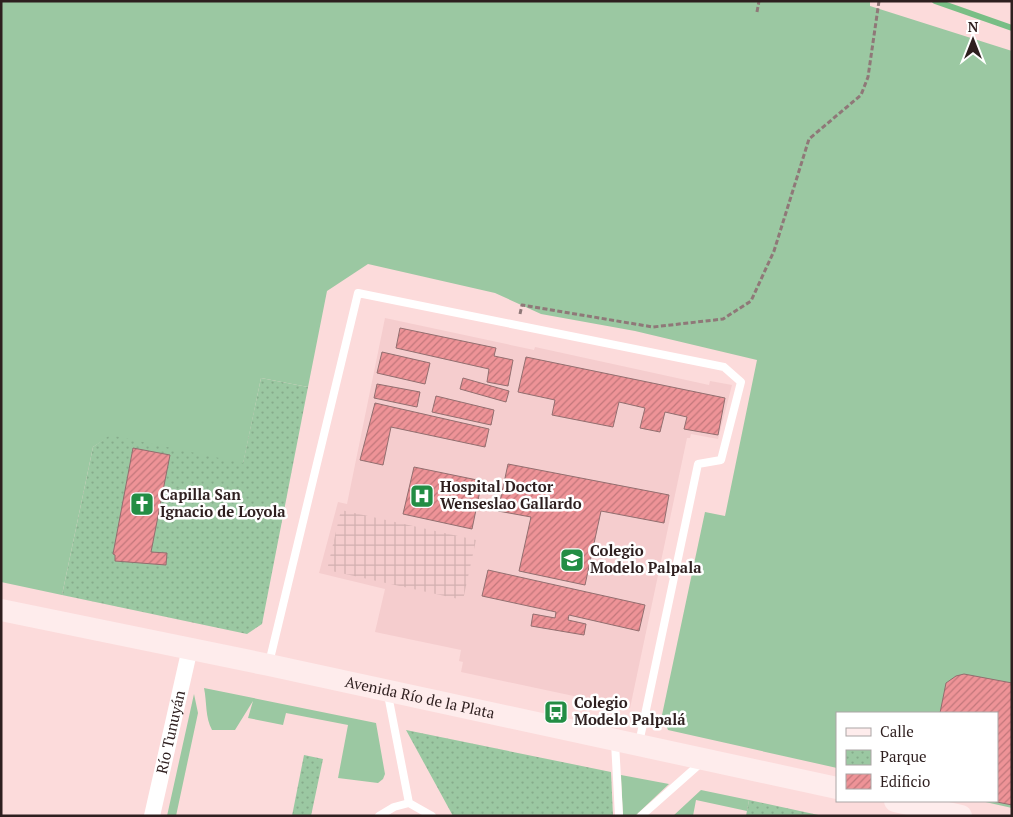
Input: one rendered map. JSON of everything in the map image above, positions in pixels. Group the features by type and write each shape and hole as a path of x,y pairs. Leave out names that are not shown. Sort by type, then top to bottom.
{"main road":[{"name":"Avenida Río de la Plata","path":"1,610 190,648 836,788"},
{"path":"899,802 960,816"}],"street":[{"name":"Río Tunuyán","path":"152,816 190,648"}],"lane":[{"path":"269,665 358,292 724,367 741,382 721,460 698,464 638,746"},
{"path":"388,691 409,803"},
{"path":"615,740 619,816"},
{"path":"642,816 706,759"},
{"path":"379,816 394,807 409,803 422,808 432,816"}],"path":[{"path":"756,12 759,1"},
{"path":"516,325 522,305 652,327 724,319 751,301 774,250 809,139 861,95 868,76 879,1"}],"shaded area":[{"name":"Hospital Doctor Wenseslao Gallardo","path":"385,318 534,350 535,347 709,385 710,381 732,385 718,439 691,434 690,438 687,438 630,708 461,672 463,662 459,661 461,650 375,632 385,589 319,573 338,502 347,504"},
{"path":"341,510 476,540 463,600 327,570"}],"green space":[{"path":"1,1 870,1 870,6 1012,51 1012,808 985,802 998,802 998,712 836,712 836,768 668,730 662,715 705,512 725,516 757,360 635,331 541,314 495,293 368,264 327,291 308,387 261,378 243,464 110,436 93,447 62,595 1,582"},
{"path":"261,378 308,387 262,624 247,634 62,595 93,447 110,435 243,463"},
{"path":"204,688 376,723 385,774 383,779 378,783 338,778 348,725 286,713 283,725 248,718 253,701 235,730 212,730 207,715"},
{"path":"194,694 198,713 176,816 167,816"},
{"path":"406,730 611,772 613,816 453,816"},
{"path":"304,755 323,759 311,816 292,816"},
{"path":"621,775 669,784 635,816 623,816"},
{"path":"701,790 749,800 747,811 696,800 693,816 673,816"},
{"path":"749,800 823,816 746,816"}],"building":[{"path":"400,328 496,348 494,356 513,360 508,386 487,382 489,369 396,348"},
{"path":"382,352 430,363 425,384 377,373"},
{"path":"526,357 725,398 718,435 684,429 687,417 665,412 660,432 640,428 645,408 619,402 613,427 552,415 555,400 518,392"},
{"path":"463,378 509,391 506,402 460,389"},
{"path":"377,384 420,392 417,407 374,398"},
{"path":"436,396 494,410 491,425 432,412"},
{"path":"375,403 489,429 485,447 391,427 383,465 360,460"},
{"name":"Capilla San Ignacio de Loyola","path":"133,448 170,455 151,552 167,553 166,565 115,561 115,555 113,554"},
{"path":"508,464 669,495 664,523 601,511 585,585 519,571 531,517 498,511"},
{"path":"414,467 482,481 472,529 403,514"},
{"path":"488,570 645,605 639,631 569,615 568,620 586,624 584,635 531,626 533,614 555,618 556,612 482,596"},
{"path":"964,674 1012,683 1012,805 997,802 998,712 940,712 946,683 956,676"}],"waterway":[{"path":"935,1 1012,28"}],"place":[{"name":"Hospital Doctor Wenseslao Gallardo","path":"422,496"},
{"name":"Capilla San Ignacio de Loyola","path":"142,504"},
{"name":"Colegio Modelo Palpala","path":"572,560"},
{"name":"Colegio Modelo Palpalá","path":"556,712"}]}
